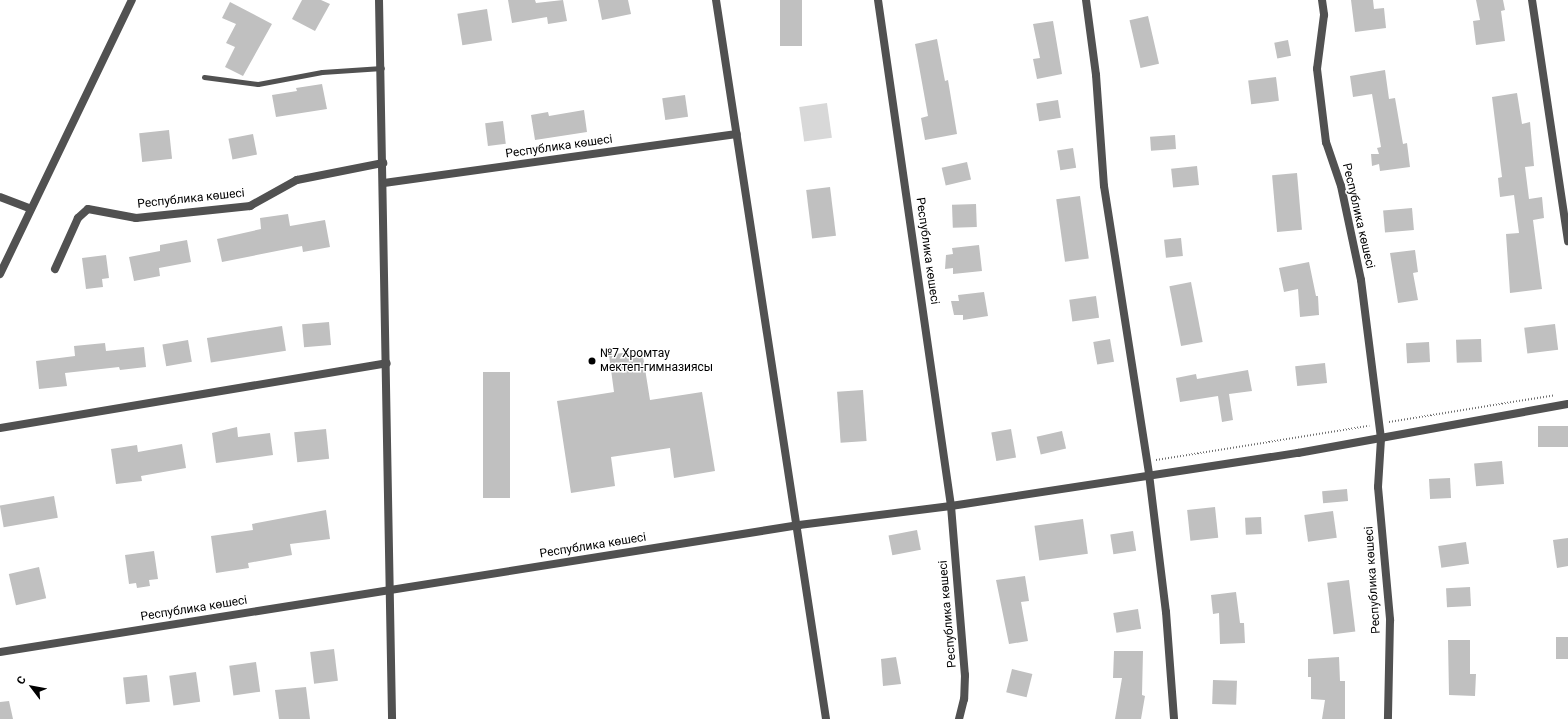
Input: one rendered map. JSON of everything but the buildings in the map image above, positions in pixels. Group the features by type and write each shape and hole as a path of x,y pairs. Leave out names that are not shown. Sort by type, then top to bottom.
{"street":[{"path":"0,274 132,0"},
{"path":"379,0 382,68 392,719"},
{"path":"716,0 798,525 826,719"},
{"name":"Республика көшесі","path":"878,0 951,506 965,675 964,699 959,719"},
{"path":"1086,0 1096,75 1104,186 1149,474 1166,612 1174,719"},
{"name":"Республика көшесі","path":"1322,0 1324,15 1317,70 1326,142 1341,186 1361,280 1381,438 1378,487 1390,620 1388,719"},
{"path":"1532,0 1568,241"},
{"name":"Республика көшесі","path":"384,183 737,134"},
{"name":"Республика көшесі","path":"55,269 78,218 88,209 136,218 250,206 298,180 383,163"},
{"path":"0,197 31,209"},
{"path":"0,428 387,363"},
{"name":"Республика көшесі","path":"0,652 798,525 951,506 1381,438 1568,404"}],"lane":[{"path":"204,77 258,84 322,72 382,68"}],"path":[{"path":"1147,462 1560,394"}],"shaded area":[{"path":"827,103 832,138 804,142 799,107"}],"place":[{"name":"№7 Хромтау мектеп-гимназиясы","path":"592,361"}]}
